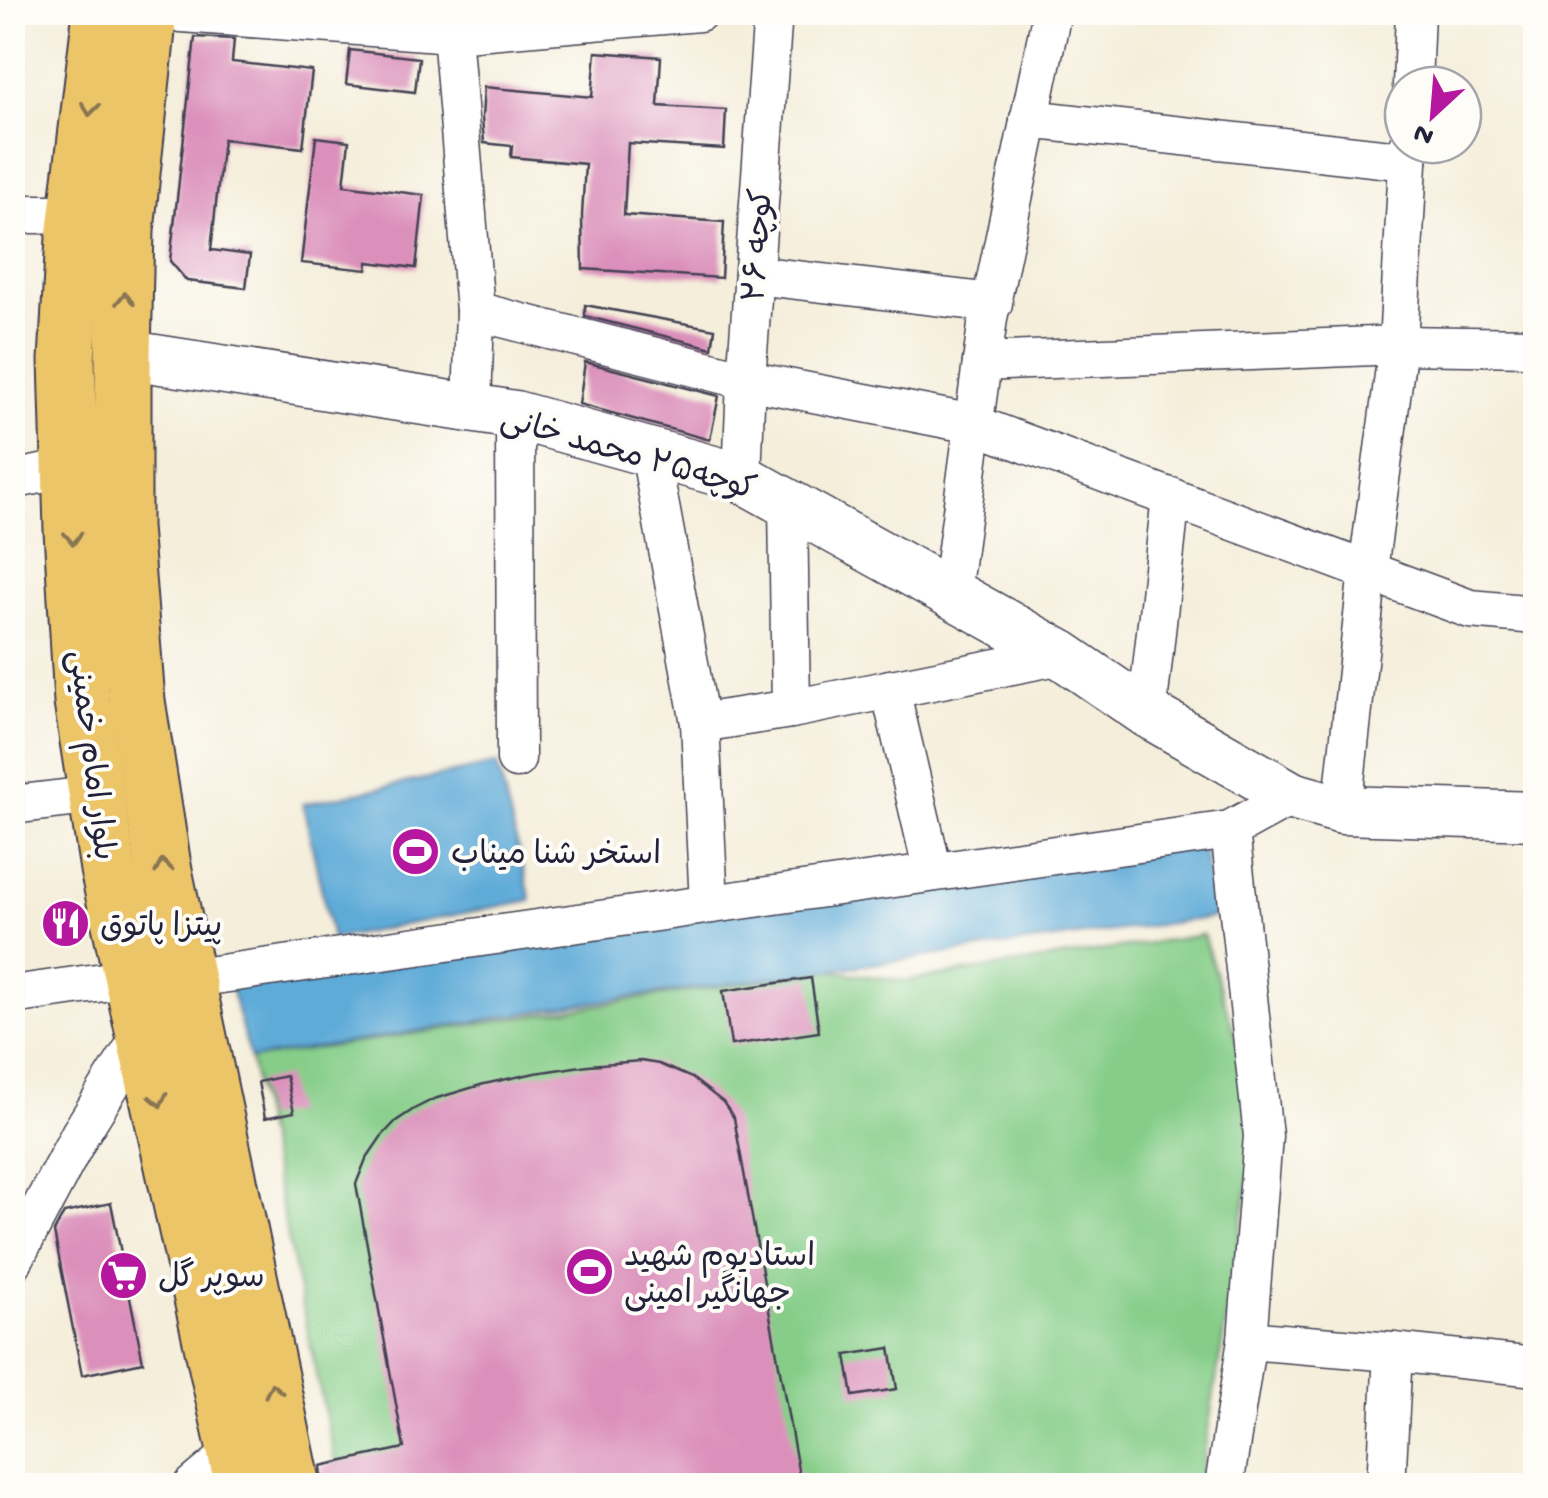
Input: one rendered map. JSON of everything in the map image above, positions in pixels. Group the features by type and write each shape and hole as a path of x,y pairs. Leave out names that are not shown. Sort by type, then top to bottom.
{"main road":[{"name":"بلوار امام خمینی","path":"101,12 77,214 66,360 82,702 108,869 239,1468"},
{"name":"بلوار امام خمینی","path":"149,12 126,230 123,354 123,527 138,701 162,866 293,1486"}],"street":[{"path":"168,12 452,33 699,12"},
{"name":"کوچه ۲۶","path":"742,478 773,12"},
{"path":"951,593 982,362 1052,12"},
{"path":"1413,65 1416,12"},
{"path":"452,33 475,312 494,412 516,759"},
{"path":"1029,120 1383,151"},
{"path":"1342,810 1398,345 1407,165"},
{"path":"12,214 77,214"},
{"path":"754,274 993,303"},
{"path":"475,312 746,380 973,424 1470,608 1536,616"},
{"path":"982,362 1398,345 1536,348"},
{"name":"کوچه۲۵ محمد خانی","path":"123,354 494,412 742,478 1062,655 1147,713 1292,796 1342,810 1536,816"},
{"path":"650,452 700,722 709,904"},
{"path":"12,480 70,468"},
{"path":"1147,713 1171,497"},
{"path":"788,503 791,709"},
{"path":"700,722 791,709 1062,655"},
{"path":"890,689 933,872"},
{"path":"12,805 97,795"},
{"path":"12,995 132,978 186,979 1230,830 1292,796"},
{"path":"1224,1486 1248,1340 1263,1136 1230,830"},
{"path":"12,1263 28,1204 80,1134 144,1030"},
{"path":"1248,1340 1536,1367"},
{"path":"1386,1486 1392,1352"},
{"path":"193,1486 239,1468"}],"green space":[{"path":"1203,935 1260,1111 1199,1485 340,1485 250,1059 826,970 907,981"}],"water":[{"name":"استخر شنا میناب","path":"497,764 531,900 332,939 303,804"},
{"path":"1202,841 1215,917 574,1005 250,1059 230,984"}],"building":[{"path":"195,37 234,39 232,62 312,71 303,148 223,139 211,250 250,255 246,288 187,281 170,261"},
{"path":"350,50 419,58 415,92 346,84"},
{"path":"596,52 661,57 658,106 726,110 724,149 628,143 624,215 724,222 721,278 583,269 585,164 511,157 512,146 484,143 484,87 592,97"},
{"path":"316,137 349,141 344,185 424,195 416,268 368,262 367,270 301,263"},
{"path":"585,305 715,329 712,348 585,316"},
{"path":"585,362 719,396 710,440 579,404"},
{"path":"811,978 819,1032 731,1045 723,991"},
{"path":"641,1061 692,1078 723,1102 734,1118 801,1486 323,1486 321,1466 404,1448 356,1184 381,1137 414,1109 484,1084 588,1065"},
{"path":"286,1076 294,1112 265,1118 258,1082"},
{"path":"111,1203 143,1362 82,1375 54,1232 64,1213"},
{"path":"890,1348 897,1389 853,1396 846,1355"}],"place":[{"name":"استخر شنا میناب","path":"416,852"},
{"name":"پیتزا پاتوق","path":"65,924"},
{"name":"استادیوم شهید جهانگیر امینی","path":"589,1272"},
{"name":"سوپر گل","path":"123,1275"}]}
